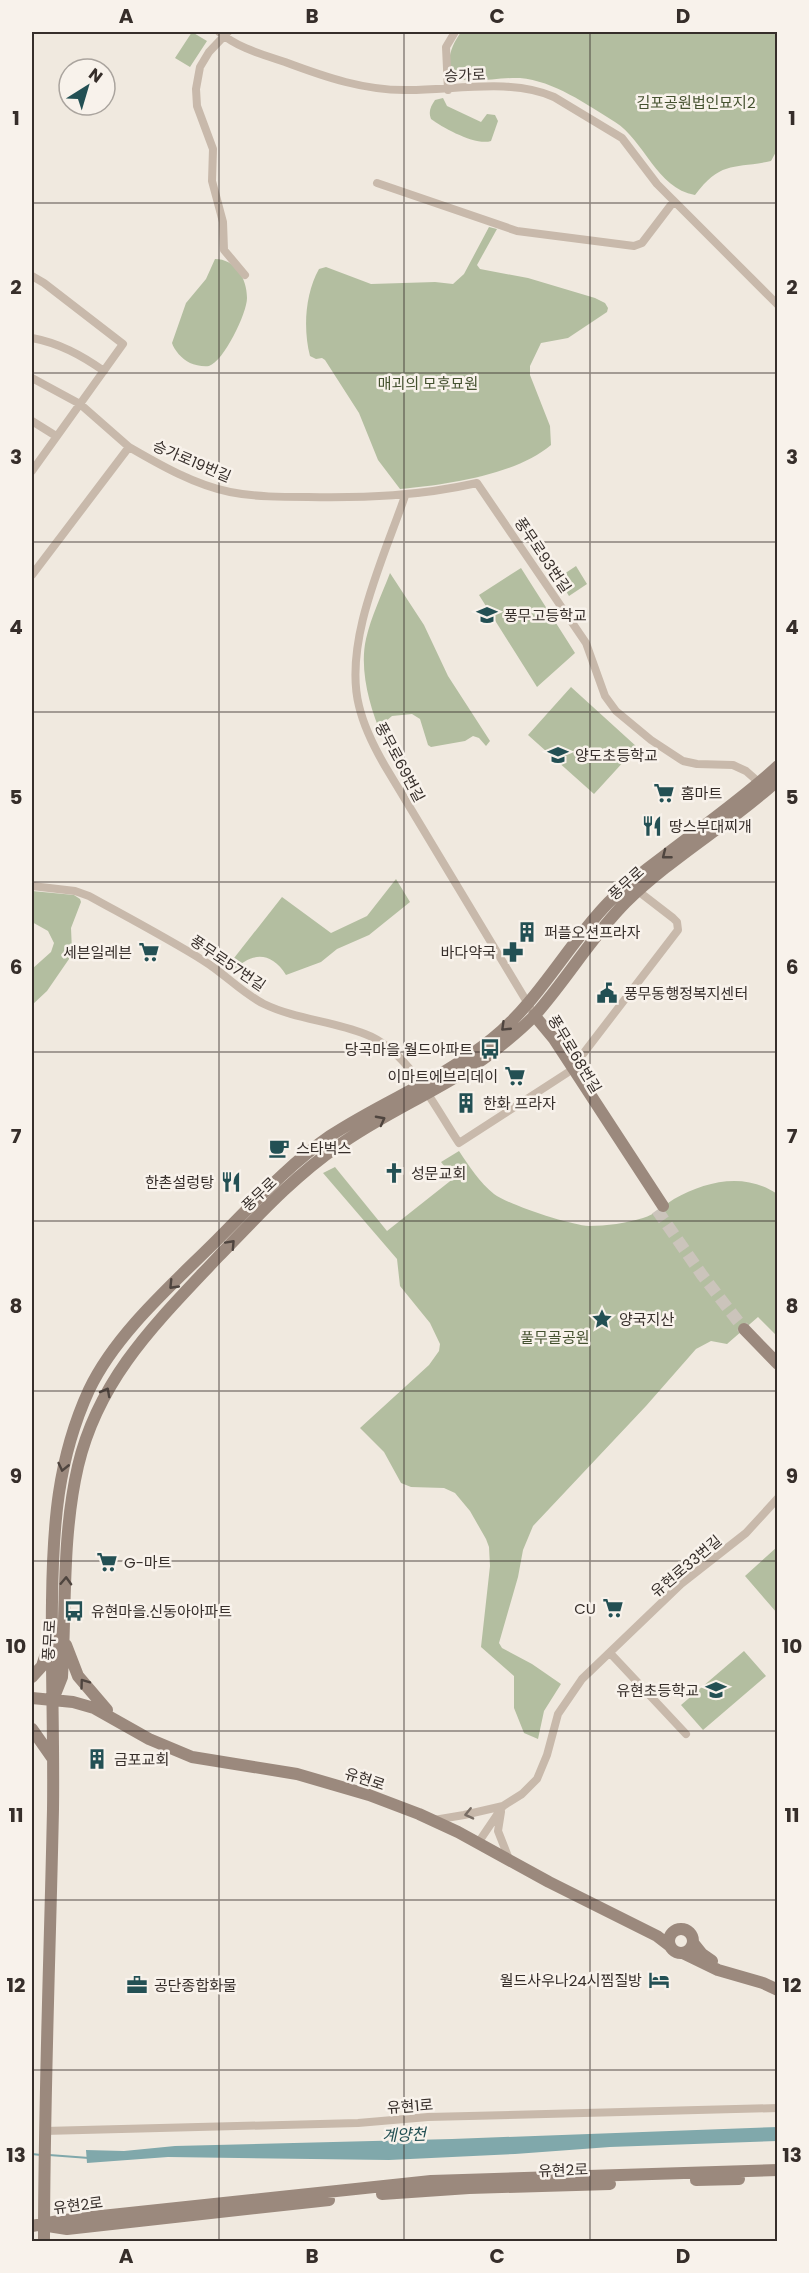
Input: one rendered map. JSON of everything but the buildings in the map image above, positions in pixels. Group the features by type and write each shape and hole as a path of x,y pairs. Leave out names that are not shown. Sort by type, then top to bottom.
{"street":[{"path":"448,90 446,47 455,32"},
{"name":"승가로","path":"245,275 224,250 223,222 212,182 213,149 197,106 196,89 200,67 223,33 252,51 353,84 395,90 520,87 555,97 622,138 651,177 777,305"},
{"path":"377,183 517,231 634,246 642,243 674,201"},
{"path":"32,276 123,344 32,471"},
{"path":"32,338 50,341 75,352 104,371"},
{"path":"32,378 80,404 129,447"},
{"path":"32,421 56,436"},
{"name":"승가로19번길","path":"32,575 129,447 192,478 229,492 287,497 405,496 477,483"},
{"name":"풍무로93번길","path":"477,483 586,643 605,696 616,711 651,740 683,761 697,764 733,765 746,771 763,786"},
{"name":"풍무로69번길","path":"405,496 358,637 355,669 358,706 385,766 534,1016"},
{"name":"풍무로","path":"53,1701 51,1635 53,1536 59,1482 79,1414 106,1361 164,1294 301,1158 349,1125 477,1064 534,1016 596,936 638,891 763,786 777,766"},
{"name":"풍무로","path":"53,1701 62,1677 68,1528 73,1489 92,1423 106,1390 120,1369 168,1311 242,1232 295,1181 327,1154 424,1090 489,1041 528,1004 592,921 619,892 763,786 777,780"},
{"name":"풍무로57번길","path":"32,886 75,891 88,896 204,961 263,1004 372,1037 401,1059 459,1143 570,1070"},
{"path":"570,1070 678,930 677,922 673,918 638,891"},
{"name":"풍무로68번길","path":"534,1016 554,1039 570,1070 660,1208"},
{"path":"777,1356 746,1328 777,1364"},
{"name":"유현로33번길","path":"434,1820 503,1806 522,1794 537,1779 548,1755 558,1714 582,1679 681,1584 746,1533 777,1498"},
{"path":"32,1677 42,1666 51,1635"},
{"path":"64,1638 78,1676 117,1720"},
{"path":"610,1653 686,1734"},
{"name":"유현로","path":"32,1698 73,1702 94,1708 149,1739 180,1753 203,1759 297,1774 369,1795 434,1820 634,1926 652,1933 670,1946"},
{"path":"44,2241 38,2225 44,2179 53,1701"},
{"path":"32,1729 53,1759"},
{"path":"503,1806 498,1832 510,1861"},
{"name":"유현로33번길","path":"478,1843 503,1806"},
{"path":"652,1933 682,1928 690,1932 694,1944 702,1954 720,1965 777,1988"},
{"path":"674,1931 669,1938 670,1946 676,1952 683,1953 718,1970 777,1988"},
{"path":"683,1953 690,1950 694,1944"},
{"name":"유현1로","path":"44,2135 358,2123 428,2117 777,2108"},
{"name":"유현2로","path":"38,2225 64,2220 431,2181 777,2170"},
{"name":"유현2로","path":"38,2225 67,2229 431,2190 777,2178"}],"green space":[{"path":"192,32 207,41 190,67 175,58"},
{"name":"김포공원법인묘지2","path":"461,32 777,32 777,150 771,161 721,171 704,184 695,195 682,191 660,174 625,130 557,88 520,78 462,80 455,78 449,61 454,43"},
{"path":"443,98 447,106 481,122 487,114 495,115 498,121 491,141 469,139 431,119 432,104 435,100"},
{"name":"매괴의 모후묘원","path":"489,227 497,229 477,265 480,269 528,278 595,298 605,303 608,308 607,312 568,338 541,343 530,366 530,375 550,426 551,445 519,464 500,471 438,485 400,489 378,460 359,413 325,360 310,356 306,323 308,300 314,279 319,269 326,267 371,284 435,282 453,284 464,274"},
{"path":"215,259 228,262 239,271 245,283 247,298 243,314 228,346 215,362 209,366 202,366 184,359 172,343 186,303 206,279"},
{"path":"576,566 587,584 569,596 558,578"},
{"path":"521,568 575,653 537,687 479,595"},
{"path":"390,573 424,625 448,676 490,741 486,746 479,738 473,736 465,741 431,747 428,745 420,719 412,714 392,716 385,722 382,736 367,689 364,651 371,622"},
{"path":"571,687 637,747 594,794 528,735"},
{"path":"396,879 410,902 369,935 337,949 321,962 286,975 274,962 261,957 247,960 233,971 227,967 282,897 331,933 367,916"},
{"path":"32,891 74,895 81,902 71,928 72,951 69,959 47,991 32,1005 32,969 51,952 54,943 48,931 32,922"},
{"name":"풀무골공원","path":"459,1151 475,1174 494,1194 526,1209 580,1225 616,1224 647,1217 674,1199 712,1184 739,1181 752,1183 777,1194 777,1336 758,1317 727,1344 711,1341 696,1349 646,1406 533,1526 523,1550 518,1577 499,1643 502,1648 532,1664 561,1684 544,1711 538,1739 524,1733 514,1708 514,1676 481,1647 490,1566 489,1547 470,1511 455,1493 444,1488 411,1487 401,1483 384,1452 360,1428 429,1365 439,1351 440,1344 430,1323 400,1286 397,1259 323,1173 335,1167 387,1231 454,1178 441,1162"},
{"path":"777,1547 777,1613 745,1576"},
{"path":"744,1651 766,1676 703,1730 681,1705"}],"water":[{"path":"778,2127 777,2141 610,2147 389,2160 168,2157 87,2163 86,2150 124,2151 175,2146"}],"waterway":[{"name":"계양천","path":"32,2154 41,2155"},
{"name":"계양천","path":"49,2155 89,2158"}],"tunnel":[{"path":"657,1210 702,1275 744,1329"}],"place":[{"name":"풍무고등학교","path":"487,615"},
{"name":"양도초등학교","path":"558,755"},
{"name":"홈마트","path":"664,793"},
{"name":"땅스부대찌개","path":"652,826"},
{"name":"퍼플오션프라자","path":"527,932"},
{"name":"세븐일레븐","path":"149,952"},
{"name":"바다약국","path":"513,952"},
{"name":"풍무동행정복지센터","path":"607,993"},
{"name":"당곡마을 월드아파트","path":"490,1049"},
{"name":"이마트에브리데이","path":"515,1076"},
{"name":"한화 프라자","path":"466,1103"},
{"name":"스타벅스","path":"279,1148"},
{"name":"성문교회","path":"394,1173"},
{"name":"한촌설렁탕","path":"231,1182"},
{"name":"양국지산","path":"602,1319"},
{"name":"G-마트","path":"107,1562"},
{"name":"CU","path":"613,1608"},
{"name":"유현마을.신동아아파트","path":"74,1611"},
{"name":"유현초등학교","path":"716,1690"},
{"name":"금포교회","path":"97,1759"},
{"name":"월드사우나24시찜질방","path":"659,1980"},
{"name":"공단종합화물","path":"137,1985"}]}
